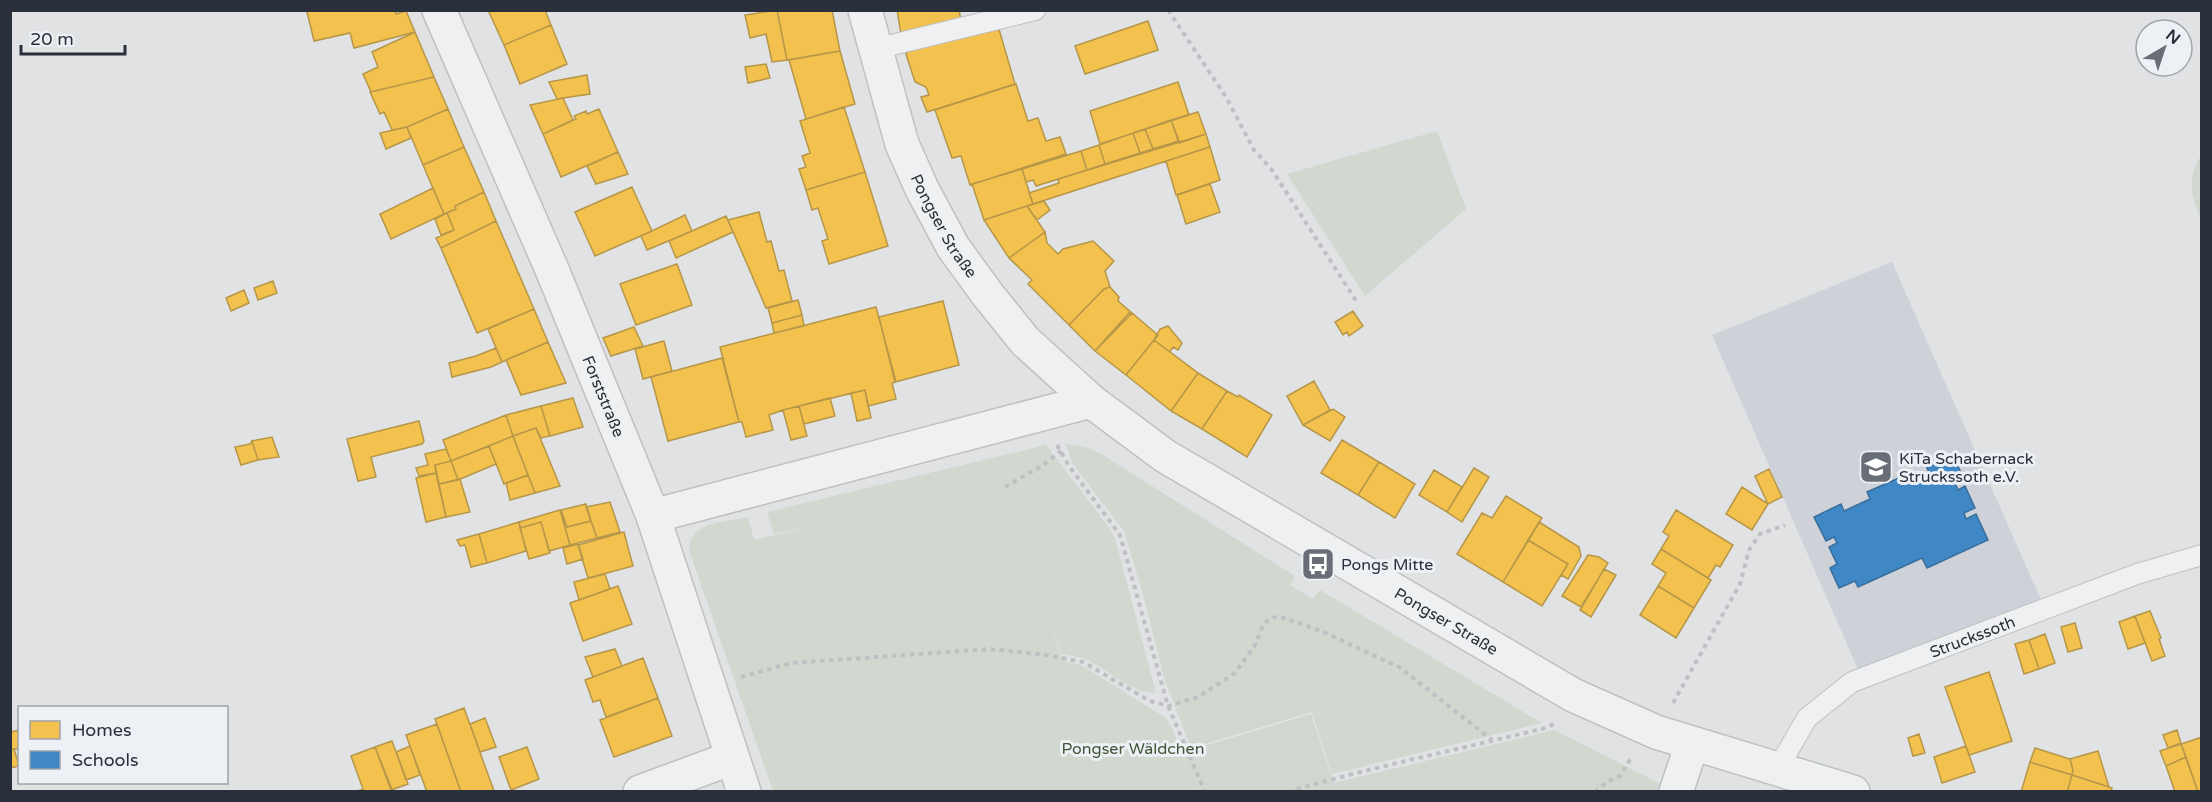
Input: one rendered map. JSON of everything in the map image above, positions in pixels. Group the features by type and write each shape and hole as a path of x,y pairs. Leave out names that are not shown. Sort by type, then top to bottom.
{"street":[{"name":"Forststraße","path":"439,10 553,272 653,516 744,792"},
{"name":"Pongser Straße","path":"865,10 902,144 922,189 953,247 1025,340 1091,401 1165,456 1573,695 1656,732 1853,792"},
{"path":"653,516 1091,401"},
{"path":"1679,784 1692,744"},
{"path":"640,792 732,758"}],"lane":[{"path":"875,49 1035,10"},
{"name":"Struckssoth","path":"1778,768 1807,718 1852,682 2137,574 2202,555"}],"path":[{"path":"1168,10 1226,97 1254,150 1272,170 1357,302"},
{"path":"1037,415 1069,466 1120,535 1168,706 1205,792"},
{"path":"1005,487 1061,451"},
{"path":"1656,732 1740,584 1749,550 1760,534 1785,525"},
{"path":"711,693 741,676 791,663 988,649 1046,655 1083,662 1150,701 1168,706 1198,697 1214,689 1235,673 1255,645 1263,625 1278,616 1321,631 1399,667 1491,740"},
{"path":"1287,792 1322,781 1549,726 1556,721 1573,695"},
{"path":"1595,792 1608,781 1620,776 1631,757 1679,784"}],"shaded area":[{"name":"KiTa Schabernack Struckssoth e.V.","path":"1892,262 2041,600 1860,674 1712,335"}],"green space":[{"path":"1437,131 1466,209 1365,296 1287,174"},
{"path":"2201,155 2201,220 2195,202 2192,180"},
{"path":"1066,444 1089,448 1101,454 1295,576 1290,585 1313,599 1320,590 1542,723 1332,774 1312,712 1191,748 1164,678 1124,531 1072,463"},
{"name":"Pongser Wäldchen","path":"1046,445 1115,538 1156,693 1128,685 1085,659 1062,654 1044,602 1064,663 1064,661 1081,665 1166,718 1181,753 1311,714 1334,783 1554,730 1661,784 1667,791 773,791 690,553 690,543 694,535 709,525 748,517 754,540 827,523 774,534 767,512"}],"building: Homes":[{"path":"314,10 395,10 396,14 406,11 415,32 354,48 350,33 314,41 307,12"},
{"path":"488,10 545,10 551,25 504,45"},
{"path":"777,10 832,10 840,51 787,60"},
{"path":"777,10 787,60 772,62 766,34 750,38 745,15"},
{"path":"897,10 959,10 961,20 901,34"},
{"path":"1148,21 1158,50 1085,74 1075,46"},
{"path":"551,25 567,64 520,84 504,45"},
{"path":"998,26 1015,84 927,112 921,97 929,95 926,87 915,82 906,54 910,48"},
{"path":"415,32 434,77 371,92 363,74 378,67 372,52"},
{"path":"840,51 855,104 806,119 789,60"},
{"path":"766,64 770,78 748,83 745,67"},
{"path":"587,75 590,94 557,99 549,82"},
{"path":"434,77 448,109 407,127 392,130 384,112 380,114 370,92"},
{"path":"1178,82 1189,115 1100,144 1090,111"},
{"path":"1016,84 1028,121 1038,118 1046,141 1060,137 1066,154 970,185 961,156 952,158 935,110"},
{"path":"563,98 573,120 543,134 530,105"},
{"path":"844,107 865,172 806,190 799,169 806,167 802,156 810,153 800,121"},
{"path":"448,109 464,147 423,165 407,127"},
{"path":"599,109 618,152 561,177 543,134 576,119 574,116"},
{"path":"1198,112 1206,134 1179,143 1171,120"},
{"path":"1171,120 1179,141 1153,149 1145,129"},
{"path":"407,127 411,138 386,149 380,133"},
{"path":"1145,129 1153,149 1140,153 1133,133"},
{"path":"1133,133 1140,153 1105,164 1099,145"},
{"path":"1206,134 1210,147 1033,204 1029,193 1059,183 1058,179"},
{"path":"1099,145 1105,164 1087,170 1081,151"},
{"path":"464,147 484,192 444,214 423,165"},
{"path":"1210,147 1220,180 1176,195 1166,161"},
{"path":"1081,151 1087,170 1036,186 1033,180 1026,182 1022,169"},
{"path":"618,152 628,174 596,184 587,166"},
{"path":"1022,169 1033,204 984,220 972,184"},
{"path":"865,172 888,246 829,264 822,241 828,239 818,208 812,210 806,190"},
{"path":"1210,184 1220,212 1186,224 1177,195"},
{"path":"632,187 652,231 595,256 575,212"},
{"path":"433,188 444,214 391,239 380,214"},
{"path":"484,192 496,221 441,248 436,238 454,230 447,213 456,209 455,206"},
{"path":"1044,201 1050,210 1037,220 1027,206"},
{"path":"1027,206 1045,232 1009,258 984,220"},
{"path":"759,212 767,242 771,241 779,271 784,270 792,301 766,308 728,220"},
{"path":"447,213 454,230 441,235 435,219"},
{"path":"685,215 692,231 647,250 641,236"},
{"path":"726,216 733,232 676,258 669,241"},
{"path":"496,221 534,309 477,333 441,248"},
{"path":"1045,232 1047,243 1058,254 1063,249 1093,241 1114,261 1105,271 1110,287 1104,289 1069,325 1028,284 1032,280 1009,258"},
{"path":"677,264 692,305 636,325 620,284"},
{"path":"273,281 277,293 258,300 254,288"},
{"path":"1110,287 1119,297 1118,301 1132,313 1095,351 1069,325 1104,289"},
{"path":"244,290 249,303 231,311 226,298"},
{"path":"798,300 802,315 772,323 768,308"},
{"path":"943,301 959,365 895,382 879,317"},
{"path":"876,307 896,382 892,383 896,399 868,406 865,390 783,410 769,415 773,430 746,437 742,422 739,422 720,347"},
{"path":"534,309 548,342 502,362 488,329"},
{"path":"1353,311 1363,326 1349,336 1347,332 1343,335 1335,322"},
{"path":"1129,313 1132,313 1158,335 1126,375 1095,351"},
{"path":"802,315 804,326 774,333 772,323"},
{"path":"1168,326 1182,343 1178,350 1173,347 1170,352 1154,340 1160,329"},
{"path":"634,327 643,346 611,356 603,338"},
{"path":"1154,340 1198,373 1171,411 1126,375"},
{"path":"664,341 672,371 643,379 635,349"},
{"path":"548,342 566,383 521,395 506,360"},
{"path":"496,348 502,362 452,377 449,363"},
{"path":"722,358 739,422 668,441 651,377"},
{"path":"1198,373 1227,391 1202,429 1171,411"},
{"path":"1314,381 1330,410 1303,425 1287,396"},
{"path":"865,390 871,418 857,421 851,393"},
{"path":"1227,391 1238,397 1239,395 1272,415 1247,457 1202,429"},
{"path":"573,398 583,427 550,436 541,406"},
{"path":"830,398 835,416 804,424 799,406"},
{"path":"541,406 550,436 541,438 536,428 513,436 506,415"},
{"path":"799,406 807,436 791,440 783,410"},
{"path":"1333,409 1345,417 1330,441 1303,425"},
{"path":"506,415 513,436 451,461 443,440"},
{"path":"419,421 424,441 422,444 371,457 376,477 358,481 347,439"},
{"path":"536,428 560,486 535,493 513,436"},
{"path":"513,436 528,475 504,484 489,446"},
{"path":"272,437 279,457 258,460 252,441"},
{"path":"1342,440 1379,462 1358,495 1321,473"},
{"path":"252,441 258,460 241,465 235,447 250,444"},
{"path":"489,446 496,464 458,480 451,461"},
{"path":"446,449 451,461 435,465 436,473 419,476 416,468 428,465 425,454"},
{"path":"451,461 458,480 439,484 435,465"},
{"path":"1379,462 1415,484 1395,518 1358,495"},
{"path":"1474,468 1489,477 1462,522 1447,512"},
{"path":"1769,469 1782,497 1768,504 1755,476"},
{"path":"1434,470 1462,487 1447,512 1419,495"},
{"path":"436,473 446,517 426,522 416,478"},
{"path":"528,475 535,493 510,500 506,483"},
{"path":"460,479 470,512 446,517 439,484"},
{"path":"1742,487 1768,504 1752,530 1726,514"},
{"path":"1506,496 1542,518 1503,582 1457,554 1482,513 1492,518"},
{"path":"610,502 620,532 597,538 586,507"},
{"path":"586,504 591,521 567,527 561,510"},
{"path":"560,510 567,527 591,521 597,538 570,545"},
{"path":"560,510 570,545 549,551 541,522 520,528 519,522"},
{"path":"1676,510 1733,545 1720,567 1716,565 1708,578 1661,549 1669,536 1663,532"},
{"path":"519,522 526,551 487,563 479,534"},
{"path":"541,522 550,553 529,559 520,528"},
{"path":"1539,522 1579,547 1581,556 1568,579 1561,575 1568,564 1528,540"},
{"path":"624,532 633,566 588,578 578,545"},
{"path":"479,534 487,563 471,567 465,545 460,546 457,540"},
{"path":"1528,540 1568,564 1542,606 1503,582"},
{"path":"578,544 583,559 567,564 563,548"},
{"path":"1661,549 1711,580 1694,608 1658,586 1666,573 1652,564"},
{"path":"1588,555 1599,557 1608,563 1581,607 1562,596"},
{"path":"1604,569 1616,575 1591,617 1580,610"},
{"path":"605,574 610,589 579,600 574,582"},
{"path":"618,586 632,624 583,641 570,603"},
{"path":"1658,586 1694,608 1676,638 1640,615"},
{"path":"2150,611 2161,638 2159,639 2165,656 2152,661 2135,616"},
{"path":"2135,616 2145,643 2128,649 2119,622"},
{"path":"2075,623 2082,648 2068,652 2061,627"},
{"path":"2045,634 2055,663 2039,669 2029,640"},
{"path":"2029,640 2039,669 2024,674 2015,644"},
{"path":"615,649 622,666 593,677 585,657"},
{"path":"643,658 658,698 606,717 600,700 593,702 585,680"},
{"path":"1989,672 2012,741 1969,755 1945,687"},
{"path":"658,698 672,736 614,757 600,720"},
{"path":"464,708 494,791 492,792 461,792 435,719"},
{"path":"485,718 496,747 480,752 470,724"},
{"path":"437,724 461,792 427,792 406,735"},
{"path":"18,730 18,748 10,750 10,732"},
{"path":"2177,730 2181,743 2168,748 2163,735"},
{"path":"1919,734 1925,753 1913,756 1908,738"},
{"path":"2202,737 2202,792 2198,792 2181,744"},
{"path":"392,741 408,784 391,790 375,747"},
{"path":"2181,744 2186,757 2166,766 2160,751"},
{"path":"410,746 420,775 406,780 396,752"},
{"path":"1966,746 1975,772 1942,783 1934,757"},
{"path":"375,747 393,792 355,792 363,789 351,756"},
{"path":"527,747 539,779 511,790 499,757"},
{"path":"2035,748 2070,759 2072,775 2030,762"},
{"path":"14,749 18,766 10,768 10,750"},
{"path":"2098,751 2109,787 2072,775 2070,759"},
{"path":"2186,757 2198,792 2175,792 2166,766"},
{"path":"2030,762 2072,775 2067,792 2021,792"},
{"path":"2072,775 2112,788 2111,792 2067,792"}],"building: Schools":[{"path":"1953,456 1964,479 1955,483 1958,490 1965,486 1975,508 1964,513 1966,519 1976,514 1988,540 1927,568 1922,558 1858,587 1855,581 1839,588 1830,568 1837,564 1829,547 1837,543 1834,537 1826,541 1814,517 1841,504 1844,511 1870,499 1867,492 1899,478 1903,485 1929,473 1927,468"}],"place":[{"name":"KiTa Schabernack Struckssoth e.V.","path":"1876,467"},
{"name":"Pongs Mitte","path":"1318,564"}]}
